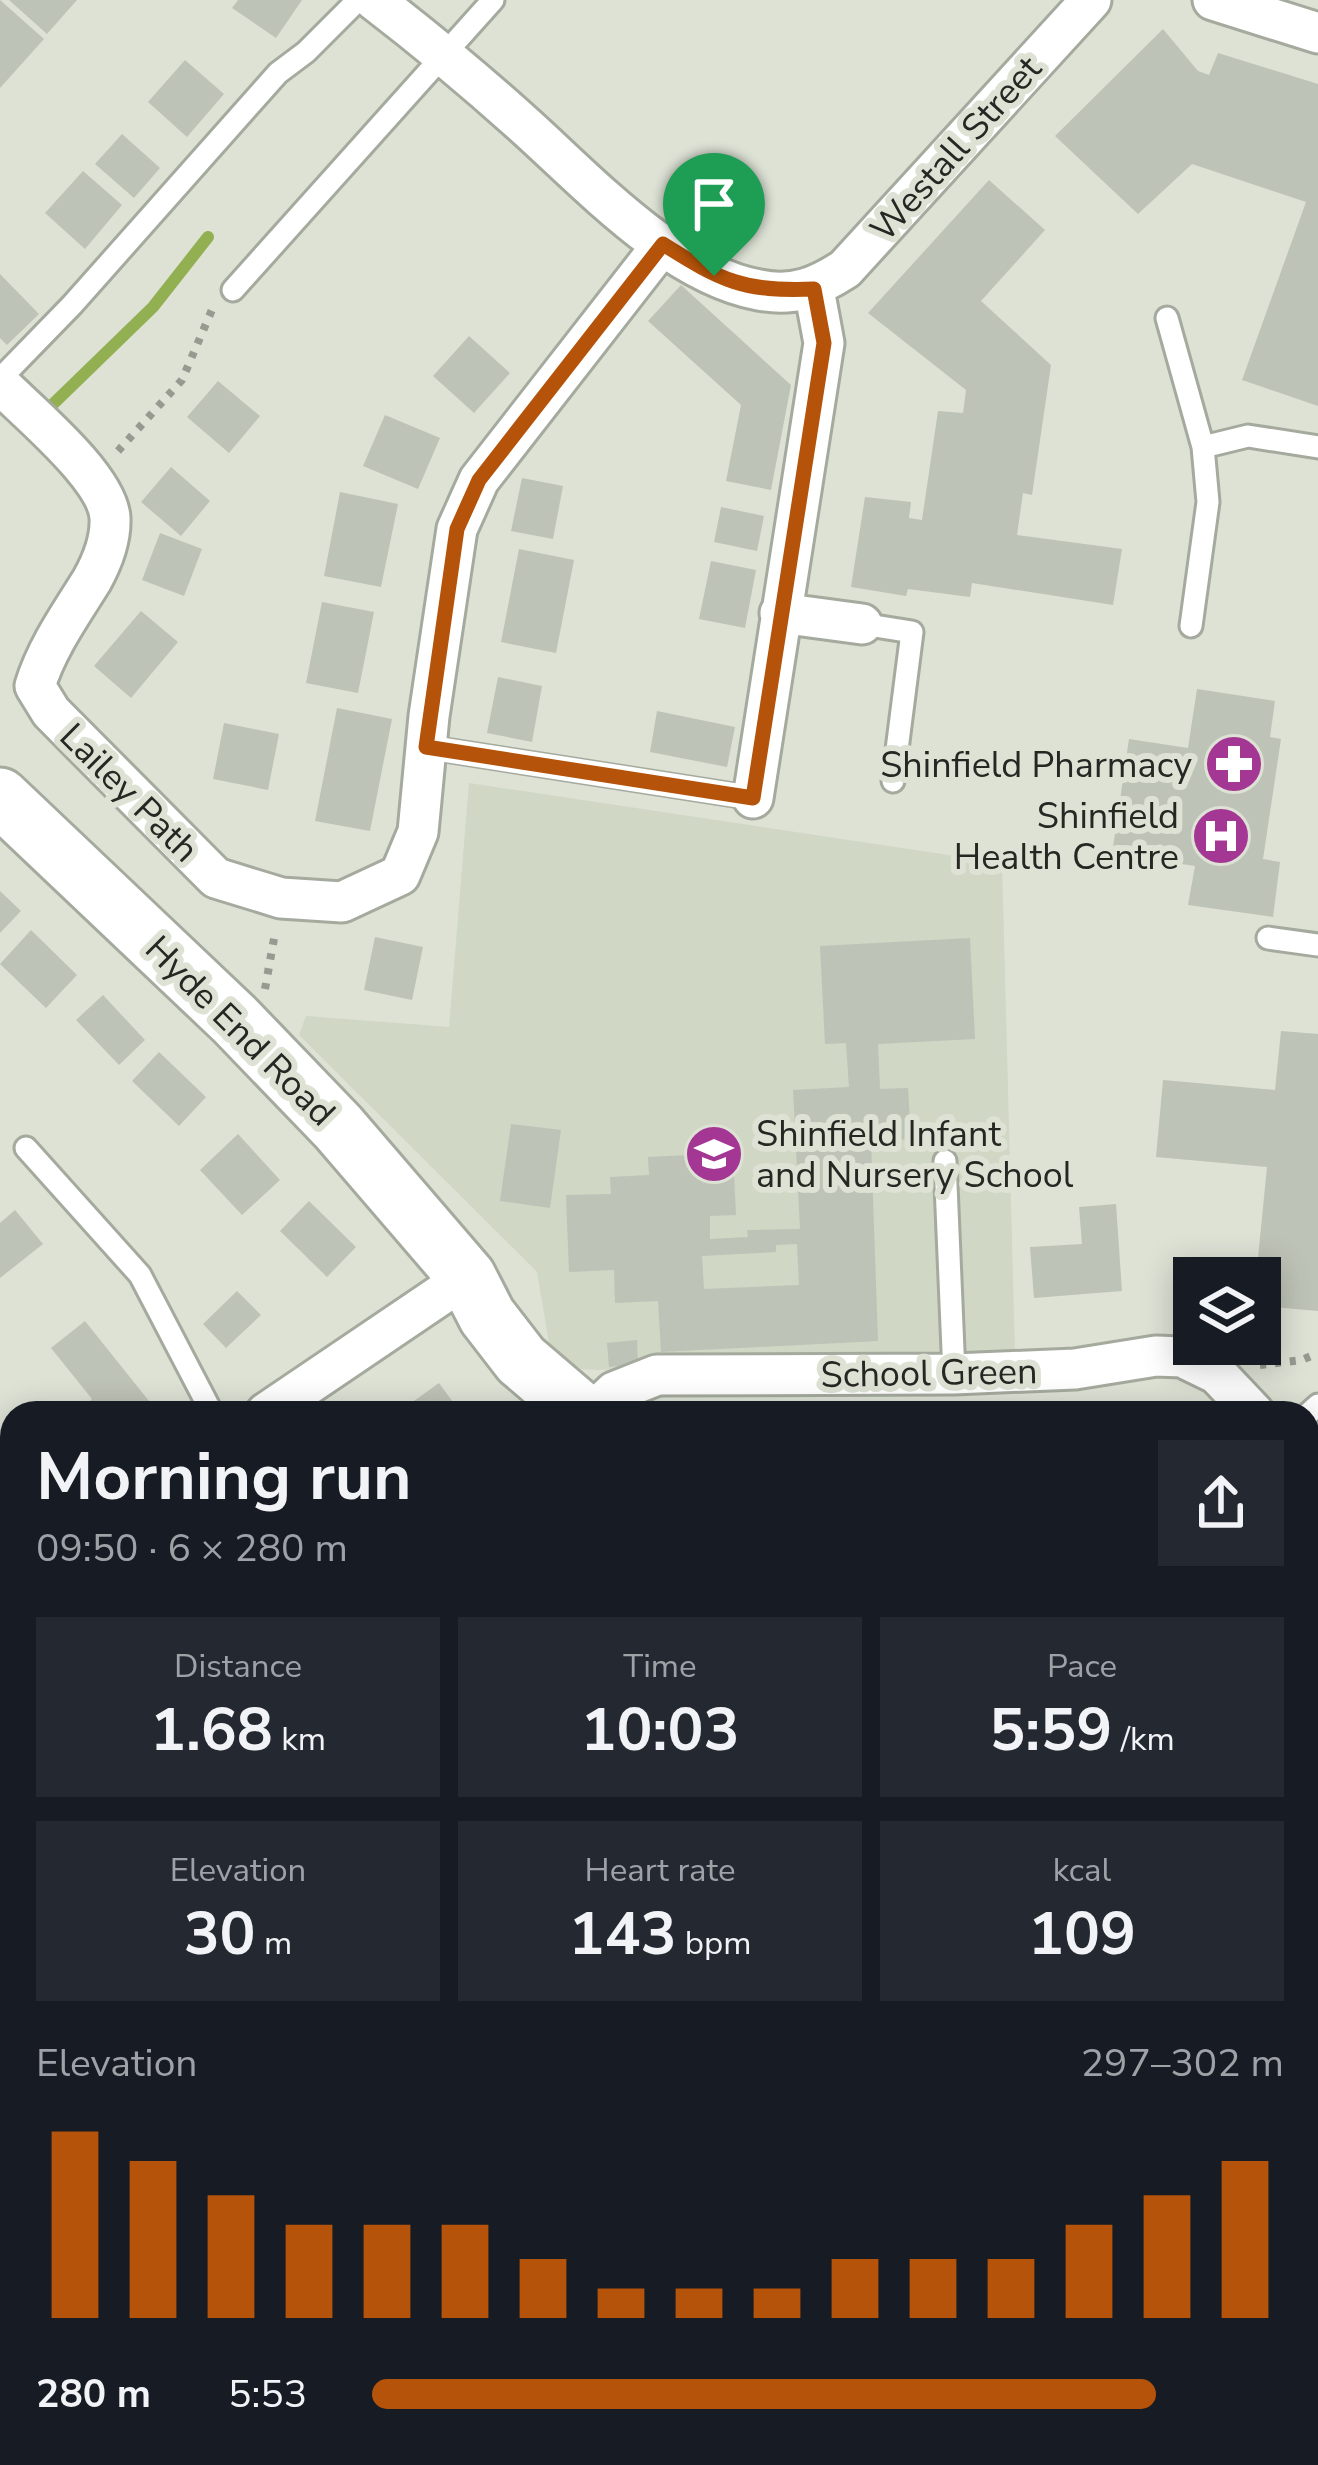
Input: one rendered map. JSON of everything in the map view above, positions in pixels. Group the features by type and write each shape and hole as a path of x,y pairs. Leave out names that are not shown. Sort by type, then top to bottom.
{"main road":[{"name":"Hyde End Road","path":"0,797 235,1020 338,1126 467,1277"},
{"path":"467,1277 488,1316 521,1360 569,1401"}],"street":[{"path":"374,0 445,55 663,244 714,276 762,291 814,289 824,343 753,798"},
{"name":"Westall Street","path":"814,289 845,269 1091,0"},
{"path":"1214,0 1318,33"},
{"name":"Lailey Path","path":"92,479 106,503 107,544 97,571 42,662 35,686 51,712 216,878 281,898 342,902 400,875 418,832 457,529 479,480 663,244"},
{"path":"0,382 92,479"},
{"path":"781,613 862,624"},
{"path":"284,1401 467,1277"},
{"name":"School Green","path":"605,1401 614,1392 657,1376 954,1374 1076,1369 1156,1356 1182,1357 1217,1374 1243,1401"}],"lane":[{"path":"0,382 278,73 358,0"},
{"path":"233,290 494,0"},
{"path":"1167,318 1203,447 1208,502 1191,626"},
{"path":"1203,447 1248,436 1318,447"},
{"path":"862,624 913,632 893,782"},
{"path":"426,747 753,798"},
{"path":"1268,938 1318,945"},
{"path":"26,1148 140,1275 206,1401"},
{"path":"945,1161 954,1374"}],"path":[{"path":"92,479 182,380 216,300 233,290"},
{"path":"235,1020 264,992 281,898"},
{"path":"1217,1374 1318,1353"}],"shaded area":[{"name":"Shinfield Infant and Nursery School","path":"469,783 1002,863 1015,1354 598,1370 581,1369 550,1349 537,1272 299,1035 306,1016 449,1027"}],"building":[{"path":"0,0 44,39 0,88"},
{"path":"9,0 77,0 47,34"},
{"path":"238,0 302,0 276,38 232,8"},
{"path":"1163,29 1198,71 1209,75 1218,53 1318,84 1318,406 1242,380 1306,202 1192,164 1138,214 1055,136"},
{"path":"185,60 224,94 187,137 148,102"},
{"path":"122,134 160,168 134,198 95,164"},
{"path":"83,171 122,205 85,249 45,213"},
{"path":"989,180 1045,230 981,301 1051,365 1032,495 1023,493 1017,535 1122,549 1113,605 972,583 970,597 908,589 906,596 851,587 865,497 911,502 909,518 922,520 938,411 963,413 966,390 868,313"},
{"path":"0,274 39,314 7,345 0,338"},
{"path":"681,285 791,385 771,490 726,481 741,405 648,321"},
{"path":"469,336 510,373 474,413 433,376"},
{"path":"218,381 260,416 229,453 187,417"},
{"path":"385,415 440,438 418,489 363,466"},
{"path":"171,467 210,501 181,536 141,502"},
{"path":"522,478 563,486 553,539 511,531"},
{"path":"340,492 398,504 381,587 324,576"},
{"path":"721,507 764,516 757,551 714,542"},
{"path":"160,533 202,549 184,596 142,580"},
{"path":"519,549 574,560 556,653 501,642"},
{"path":"711,561 756,570 745,628 699,619"},
{"path":"322,602 374,612 358,693 306,683"},
{"path":"141,611 178,642 131,698 94,666"},
{"path":"498,677 542,686 532,742 487,733"},
{"path":"1197,689 1275,701 1270,737 1281,739 1263,859 1280,862 1273,917 1188,905 1195,866 1112,854 1129,739 1188,748"},
{"path":"337,708 392,719 370,831 315,821"},
{"path":"657,711 735,727 727,767 650,752"},
{"path":"224,723 279,734 268,790 213,779"},
{"path":"0,891 21,911 0,933"},
{"path":"31,930 77,975 46,1008 0,964"},
{"path":"375,937 423,947 412,1000 364,990"},
{"path":"970,938 975,1039 878,1044 880,1089 908,1088 911,1139 871,1142 878,1341 661,1352 658,1301 615,1303 614,1270 569,1272 566,1195 611,1194 610,1177 649,1175 648,1157 733,1153 736,1215 710,1216 710,1239 748,1237 747,1230 800,1229 793,1090 849,1087 846,1043 825,1044 820,946","holes":["797,1244 799,1285 704,1289 702,1256 776,1252 776,1245"]},
{"path":"103,995 145,1040 119,1065 76,1020"},
{"path":"1281,1031 1318,1034 1318,1311 1281,1308 1281,1257 1258,1257 1267,1167 1156,1157 1163,1080 1275,1090"},
{"path":"159,1052 206,1097 179,1126 132,1081"},
{"path":"511,1124 561,1130 550,1208 500,1201"},
{"path":"238,1134 280,1180 242,1215 200,1170"},
{"path":"309,1201 356,1247 327,1277 280,1231"},
{"path":"1116,1204 1122,1291 1034,1298 1030,1247 1082,1244 1079,1207"},
{"path":"15,1210 43,1244 0,1278 0,1223"},
{"path":"237,1291 261,1315 226,1348 203,1324"},
{"path":"85,1321 149,1401 90,1401 51,1348"},
{"path":"637,1340 638,1364 609,1367 607,1343"},
{"path":"439,1383 452,1401 414,1401"}],"waterway":[{"path":"50,407 153,307 208,237"}],"place":[{"name":"Shinfield Pharmacy","path":"1234,764"},
{"name":"Shinfield Health Centre","path":"1221,836"},
{"name":"Shinfield Infant and Nursery School","path":"714,1154"}],"route":[{"path":"663,244 714,276 762,291 814,289 824,343 753,798 426,747 457,529 479,480 663,244"}]}
